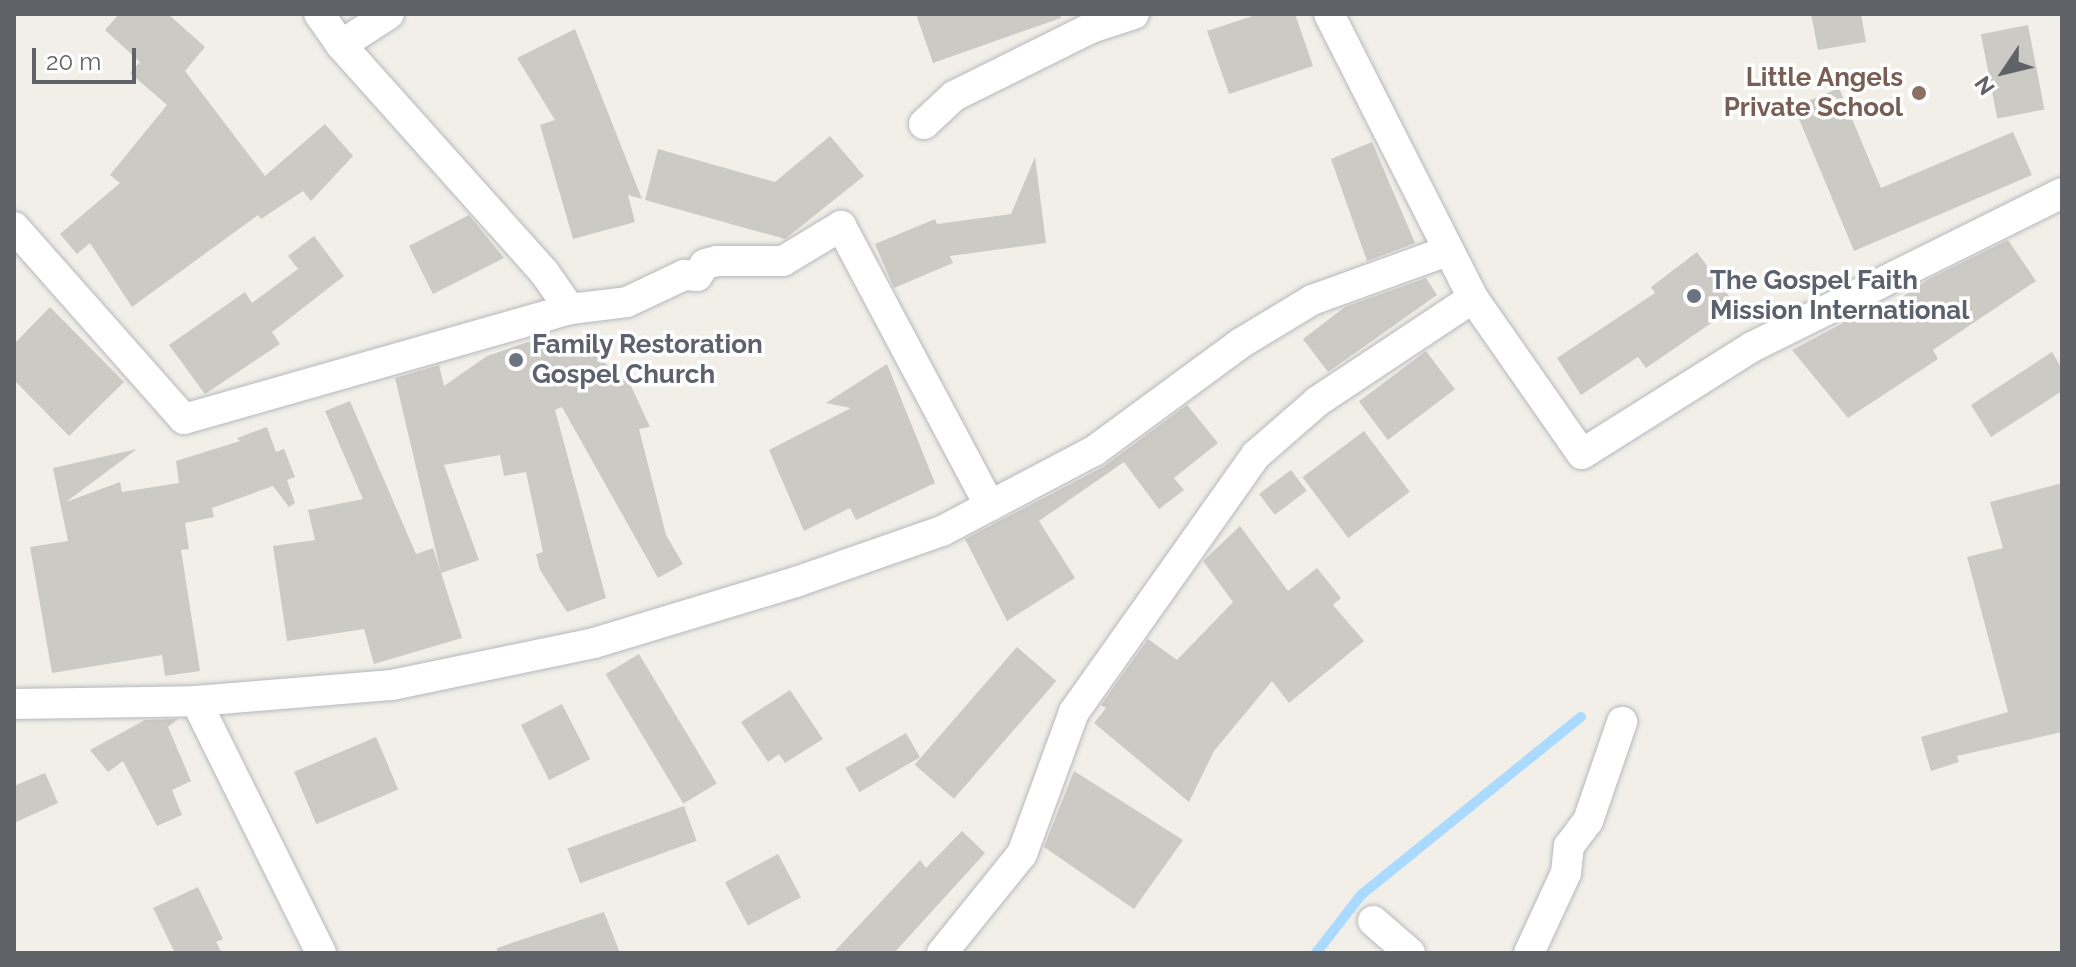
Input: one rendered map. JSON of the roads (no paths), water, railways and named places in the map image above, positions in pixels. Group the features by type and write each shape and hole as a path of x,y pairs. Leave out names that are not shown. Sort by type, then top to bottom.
{"street":[{"path":"319,14 341,45 544,272 570,309"},
{"path":"341,45 389,14"},
{"path":"924,124 954,96 1091,28 1134,14"},
{"path":"1329,14 1473,298 1582,454 1752,347 2062,193"},
{"path":"14,227 184,419 570,309 627,302 684,275 697,276 705,264 717,261 783,261 841,226 990,506"},
{"path":"14,704 196,701 392,685 594,643 942,531 1094,451 1241,343 1312,300 1447,251"},
{"path":"942,953 1022,854 1074,712 1256,455 1318,401 1473,298"},
{"path":"196,701 321,953"},
{"path":"1529,953 1566,873 1569,846 1588,821 1622,722"},
{"path":"1373,921 1410,953"}],"waterway":[{"path":"1316,953 1361,895 1581,717"}],"place":[{"name":"Little Angels Private School","path":"1919,93"},
{"name":"The Gospel Faith Mission International","path":"1694,296"},
{"name":"Family Restoration Gospel Church","path":"516,360"}]}
